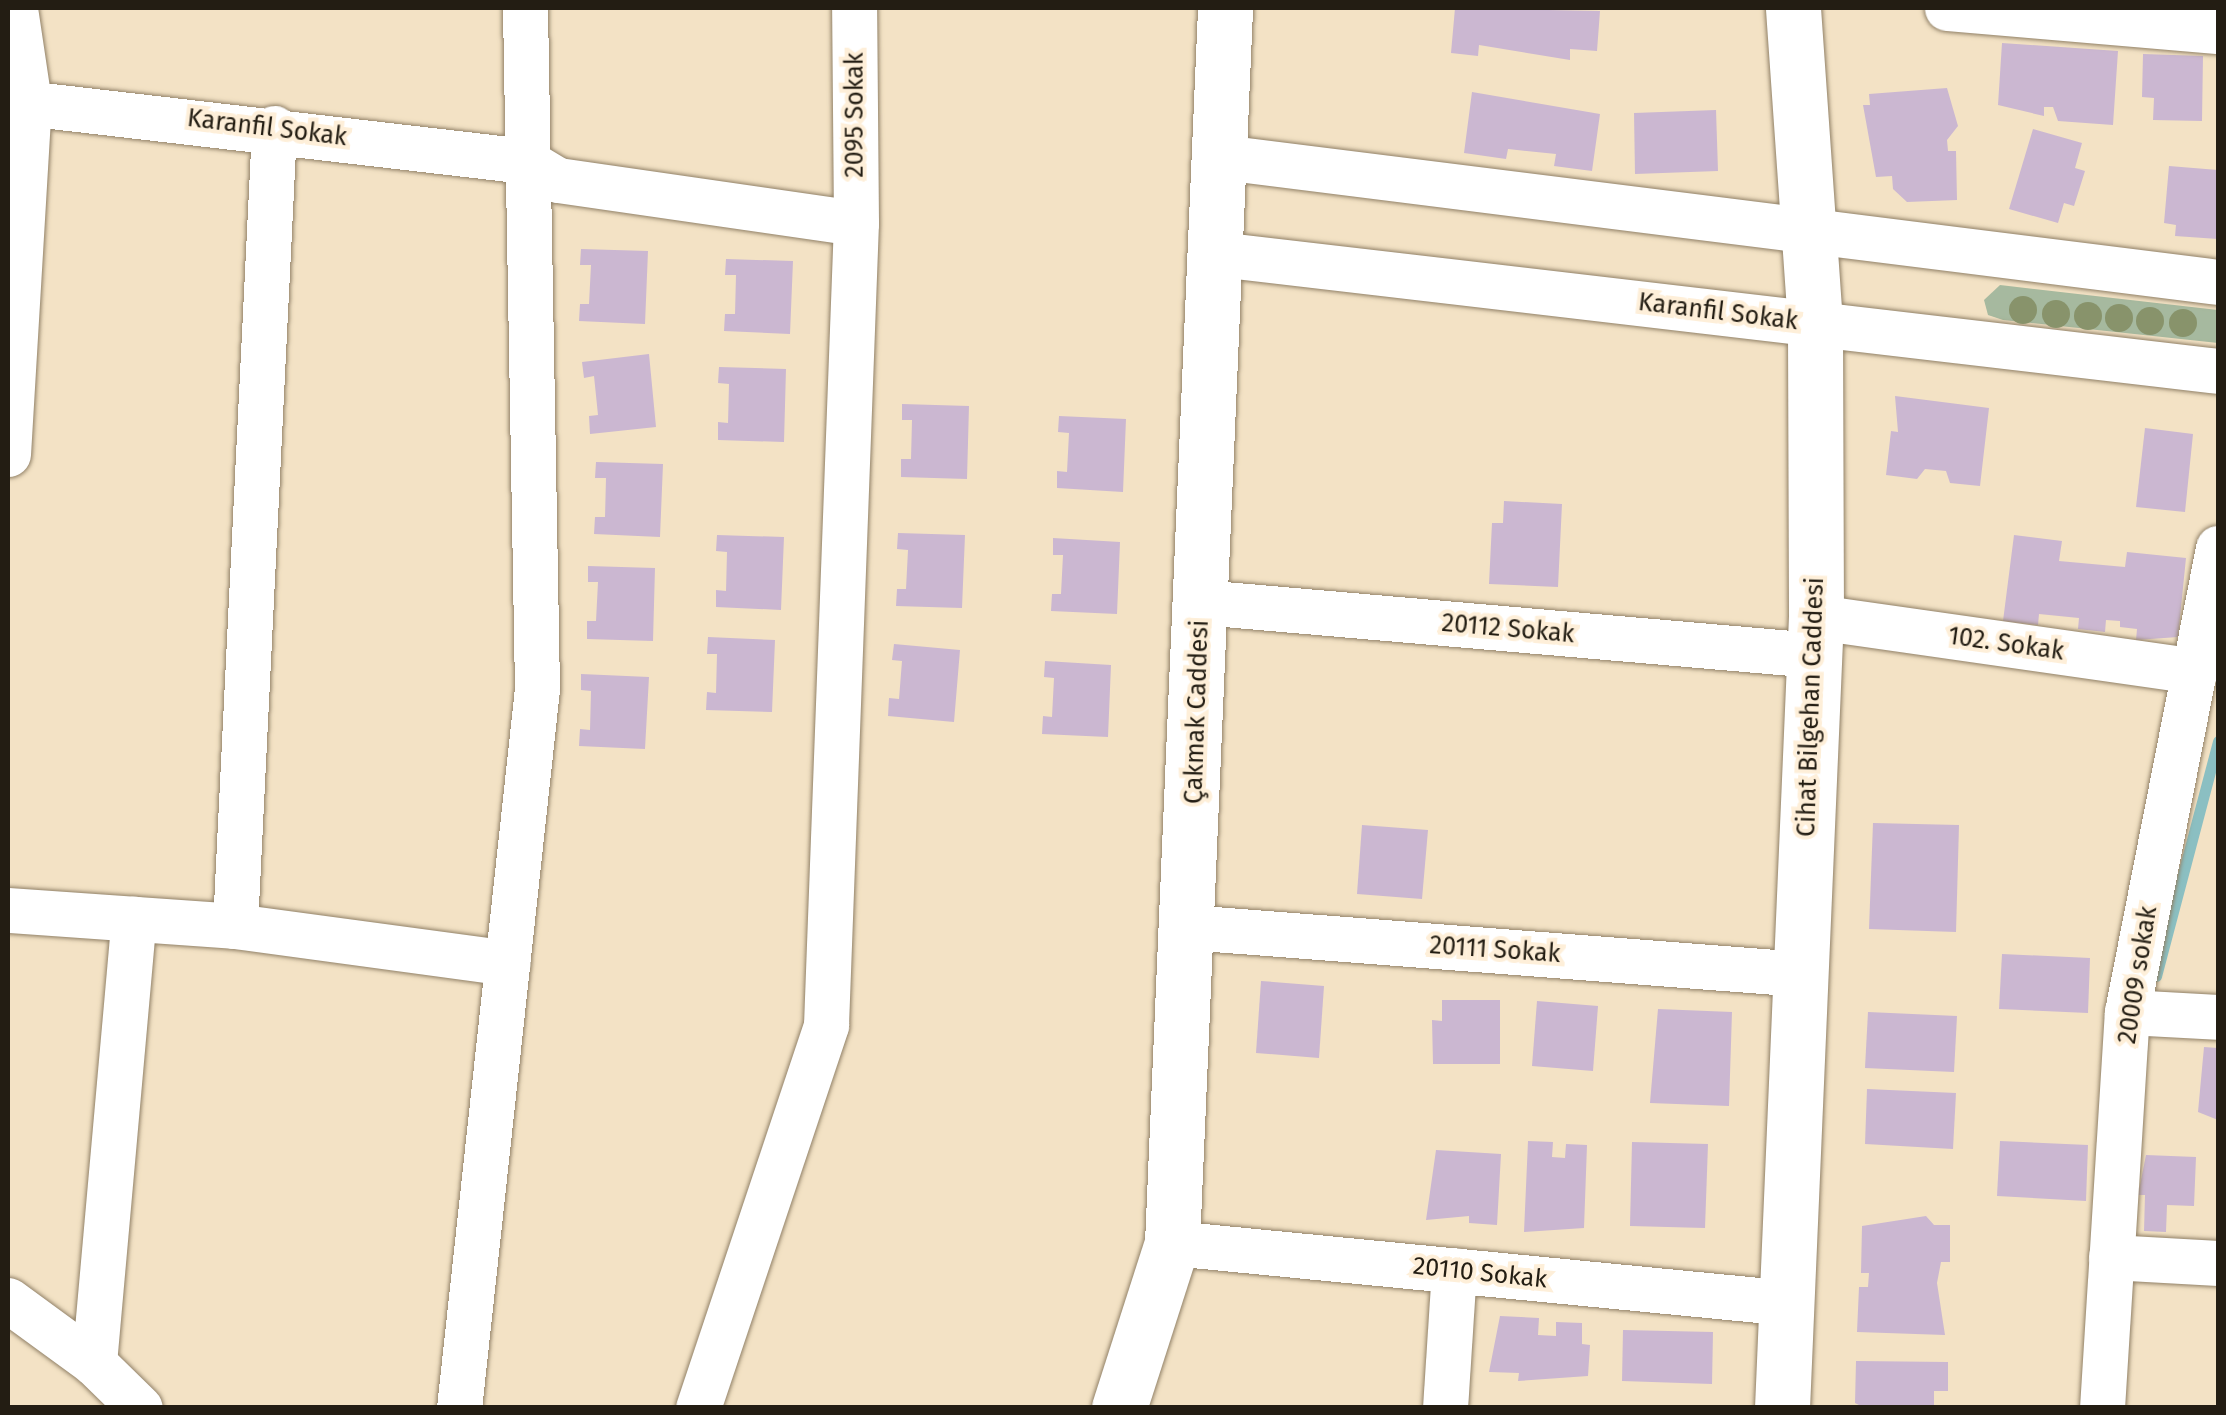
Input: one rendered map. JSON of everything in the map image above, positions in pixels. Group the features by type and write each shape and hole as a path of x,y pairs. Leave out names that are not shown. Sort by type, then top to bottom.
{"main road":[{"name":"Çakmak Caddesi","path":"1119,1408 1172,1243 1218,254 1224,8"},
{"name":"Cihat Bilgehan Caddesi","path":"1782,1408 1815,636 1815,323 1793,8"}],"street":[{"path":"8,454 18,101 15,8"},
{"path":"458,1408 537,689 525,8"},
{"name":"2095 Sokak","path":"698,1408 826,1025 856,223 854,8"},
{"path":"1947,8 2218,31"},
{"name":"Karanfil Sokak","path":"18,101 274,128 526,161 558,180 856,223"},
{"path":"235,926 274,128"},
{"path":"1222,157 2218,282"},
{"name":"Karanfil Sokak","path":"1218,254 2218,371"},
{"name":"20009 sokak","path":"2102,1408 2125,1258 2143,1012 2218,548"},
{"name":"20112 Sokak","path":"1201,602 1815,636"},
{"name":"102. Sokak","path":"1815,636 2196,671"},
{"path":"8,910 235,926 507,963"},
{"path":"94,1363 134,919"},
{"name":"20111 Sokak","path":"1188,927 1802,974"},
{"path":"2143,1012 2218,1017"},
{"name":"20110 Sokak","path":"1172,1243 1789,1303"},
{"path":"2125,1258 2218,1263"},
{"path":"1445,1408 1454,1270"},
{"path":"8,1300 94,1363 140,1408"}],"green space":[{"path":"2000,285 2218,310 2218,343 2003,320 1988,315 1984,300"}],"building":[{"path":"1455,8 1600,11 1597,51 1570,49 1570,60 1479,45 1478,56 1451,53"},
{"path":"2002,43 2118,51 2113,125 2058,121 2053,107 2044,107 2044,116 1998,105"},
{"path":"2143,54 2203,56 2202,121 2153,120 2154,98 2142,97"},
{"path":"1947,88 1958,126 1947,140 1948,151 1956,151 1957,200 1907,202 1893,189 1892,176 1876,177 1863,105 1870,105 1869,94"},
{"path":"1472,92 1600,114 1592,171 1554,166 1556,154 1508,149 1506,159 1464,153"},
{"path":"1716,110 1718,171 1635,174 1634,113"},
{"path":"2033,129 2082,143 2075,168 2085,171 2074,206 2064,203 2058,223 2009,209"},
{"path":"2169,166 2218,170 2218,239 2175,236 2176,225 2164,223"},
{"path":"581,249 648,251 645,324 579,321 580,304 589,304 591,265 580,265"},
{"path":"726,259 793,261 790,334 724,331 725,314 735,314 736,275 725,275"},
{"path":"649,354 656,427 590,434 589,416 598,415 594,376 584,378 582,362"},
{"path":"719,367 786,369 784,442 718,440 718,422 728,423 729,384 718,383"},
{"path":"1895,396 1989,408 1980,486 1950,483 1946,471 1925,469 1917,479 1886,475 1891,431 1898,432"},
{"path":"902,404 969,406 967,479 901,477 901,459 911,459 912,420 902,420"},
{"path":"1059,416 1126,419 1123,492 1057,488 1057,471 1067,472 1069,433 1058,432"},
{"path":"2145,428 2193,434 2185,512 2136,507"},
{"path":"596,462 663,464 660,537 594,534 595,517 605,517 606,478 595,478"},
{"path":"1504,501 1562,504 1558,587 1489,584 1492,523 1503,523"},
{"path":"898,533 965,535 962,608 896,606 897,589 906,589 908,550 897,549"},
{"path":"717,535 784,537 781,610 716,607 716,590 726,591 727,552 716,551"},
{"path":"2014,535 2062,541 2059,561 2125,567 2127,552 2186,558 2178,637 2136,640 2137,629 2120,627 2120,621 2106,620 2105,632 2078,629 2079,618 2039,614 2038,625 2003,621"},
{"path":"1053,538 1120,542 1117,614 1051,611 1052,594 1061,594 1063,555 1053,555"},
{"path":"588,566 655,568 653,641 587,639 587,621 596,621 598,582 588,582"},
{"path":"708,637 775,640 772,712 706,710 707,692 716,693 717,654 707,654"},
{"path":"894,644 960,650 954,722 888,716 889,698 899,699 902,661 892,660"},
{"path":"1045,661 1111,665 1108,737 1042,734 1043,716 1052,717 1054,678 1044,677"},
{"path":"581,674 649,677 645,749 579,746 580,729 590,730 591,691 581,690"},
{"path":"1873,823 1959,825 1956,932 1869,929"},
{"path":"1362,825 1428,830 1422,899 1357,894"},
{"path":"2002,954 2090,958 2088,1013 1999,1009"},
{"path":"1261,981 1324,986 1319,1058 1256,1053"},
{"path":"1442,1000 1500,1000 1500,1064 1433,1064 1432,1020 1442,1021"},
{"path":"1537,1001 1598,1006 1593,1071 1532,1066"},
{"path":"1658,1009 1732,1012 1729,1106 1650,1103"},
{"path":"1868,1012 1957,1016 1954,1072 1865,1068"},
{"path":"2204,1047 2218,1048 2218,1120 2198,1112"},
{"path":"1867,1089 1956,1093 1953,1149 1865,1144"},
{"path":"1528,1141 1553,1142 1552,1157 1565,1158 1566,1144 1587,1145 1584,1228 1524,1232"},
{"path":"2000,1141 2088,1145 2086,1201 1997,1196"},
{"path":"1632,1142 1708,1144 1705,1228 1630,1226"},
{"path":"1436,1150 1501,1154 1497,1225 1469,1223 1469,1216 1426,1220"},
{"path":"2146,1155 2196,1157 2194,1206 2167,1205 2166,1232 2144,1231 2145,1195 2138,1195"},
{"path":"1926,1216 1934,1225 1950,1225 1950,1262 1941,1262 1937,1283 1945,1335 1857,1332 1859,1287 1868,1287 1869,1273 1861,1273 1862,1226"},
{"path":"1500,1316 1539,1318 1538,1335 1556,1336 1556,1322 1582,1323 1582,1344 1590,1345 1588,1376 1518,1381 1519,1373 1489,1372"},
{"path":"1623,1330 1713,1332 1712,1384 1622,1381"},
{"path":"1856,1361 1948,1362 1948,1391 1934,1391 1934,1408 1865,1408 1855,1403"}],"waterway":[{"path":"2156,976 2218,741"}]}
